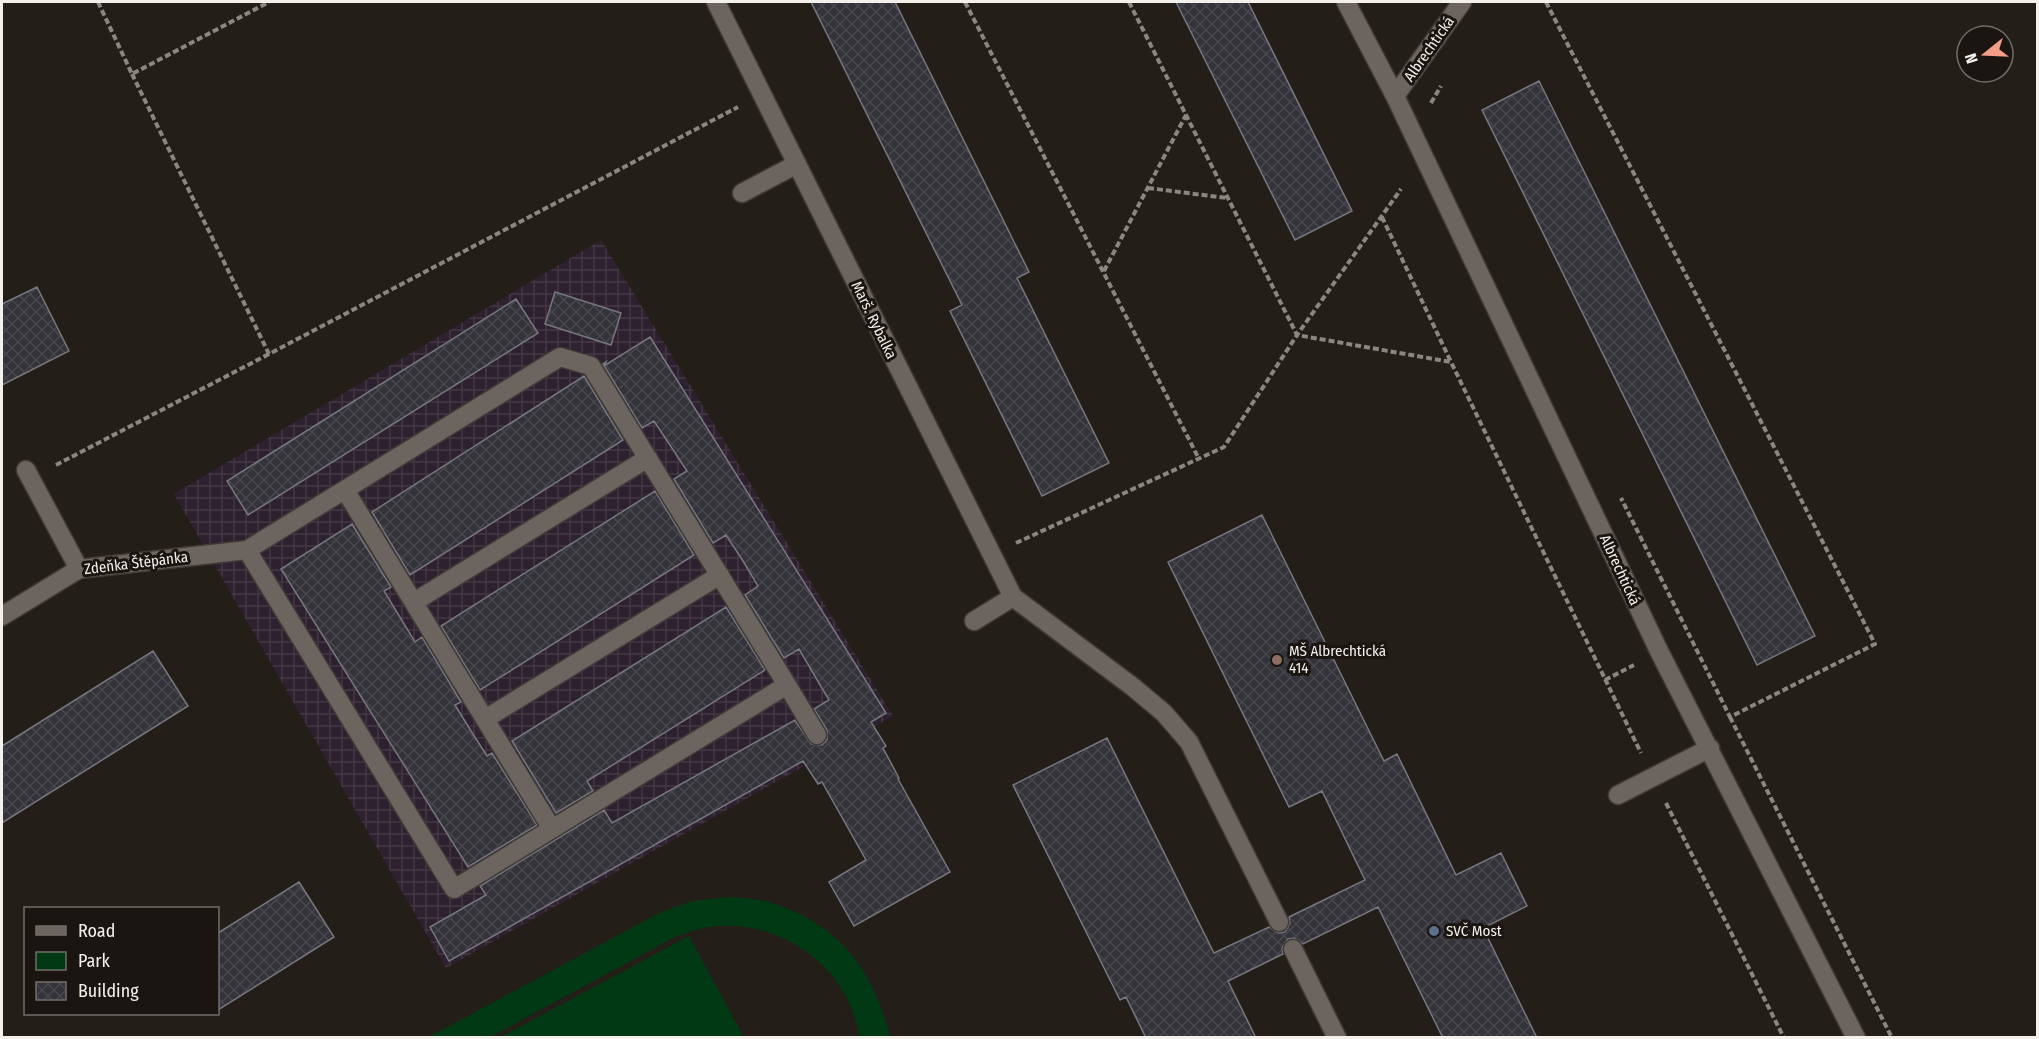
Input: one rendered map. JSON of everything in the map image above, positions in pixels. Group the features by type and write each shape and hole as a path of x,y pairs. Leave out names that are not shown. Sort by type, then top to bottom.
{"street":[{"name":"Marš. Rybalka","path":"716,2 1013,597"},
{"name":"Albrechtická","path":"1346,2 1395,96 1659,651 1856,1038"},
{"name":"Albrechtická","path":"1395,96 1462,2"},
{"path":"742,193 797,164"},
{"path":"787,685 454,889 247,550 560,357 591,366 720,575 787,685 817,735"},
{"path":"414,602 648,458"},
{"path":"28,474 79,569"},
{"path":"345,490 552,829"},
{"name":"Zdeňka Štěpánka","path":"2,616 79,569 247,550"},
{"path":"485,719 720,575"},
{"path":"974,621 1013,597 1164,713 1189,742 1279,922"},
{"path":"1618,795 1710,748"},
{"path":"1293,949 1337,1038"}],"path":[{"path":"98,2 269,354"},
{"path":"132,74 269,2"},
{"path":"965,2 1199,459"},
{"path":"1129,2 1297,335"},
{"path":"1546,2 1875,644 1730,717"},
{"path":"1426,111 1443,81"},
{"path":"28,474 269,354 762,95"},
{"path":"1103,272 1186,115"},
{"path":"1148,188 1228,198"},
{"path":"991,555 1224,447 1297,335 1401,189"},
{"path":"1382,217 1653,777 1784,1038"},
{"path":"1297,335 1451,362"},
{"path":"1620,495 1892,1038"}],"shaded area":[{"path":"601,240 893,716 446,968 174,494"}],"green space":[{"path":"728,897 765,901 812,921 831,934 862,968 883,1012 890,1037 860,1037 845,994 829,972 802,949 770,933 752,928 717,926 699,929 673,938 490,1037 429,1037 661,912 693,901"},
{"path":"689,936 744,1037 501,1037"}],"building":[{"path":"811,2 895,2 1029,272 1017,278 1109,463 1042,496 950,311 962,305"},
{"path":"1176,2 1248,2 1352,211 1295,240"},
{"path":"1539,81 1815,636 1757,665 1482,110"},
{"path":"37,287 69,351 2,385 2,304"},
{"path":"555,292 621,313 611,345 545,324"},
{"path":"516,299 538,333 248,515 227,481"},
{"path":"650,337 886,713 871,722 886,746 883,748 898,779 950,872 854,926 829,882 866,860 822,782 818,784 803,761 449,961 430,927 486,895 480,886 604,810 612,823 795,720 811,744 822,745 827,740 827,730 814,709 829,700 799,649 784,658 745,595 758,586 743,561 726,535 713,543 674,479 687,471 654,421 642,428 604,366"},
{"path":"584,376 623,440 410,575 372,512"},
{"path":"655,491 694,555 480,690 441,626"},
{"path":"1262,515 1384,761 1397,754 1456,875 1501,853 1527,906 1483,928 1537,1038 1443,1038 1378,907 1303,944 1294,938 1288,939 1282,948 1283,954 1228,981 1256,1038 1146,1038 1126,997 1120,1000 1013,785 1107,738 1214,953 1269,927 1278,933 1285,932 1290,923 1289,917 1365,880 1322,791 1289,807 1168,562"},
{"path":"352,524 391,587 384,591 415,642 422,637 461,702 455,705 487,756 492,753 537,825 468,867 281,569"},
{"path":"726,607 765,670 587,781 593,791 556,813 512,741"},
{"path":"153,651 188,706 2,823 2,746"},
{"path":"299,882 334,937 219,1009 219,932"}],"place":[{"name":"MŠ Albrechtická 414","path":"1277,660"},
{"name":"SVČ Most","path":"1434,931"}]}
